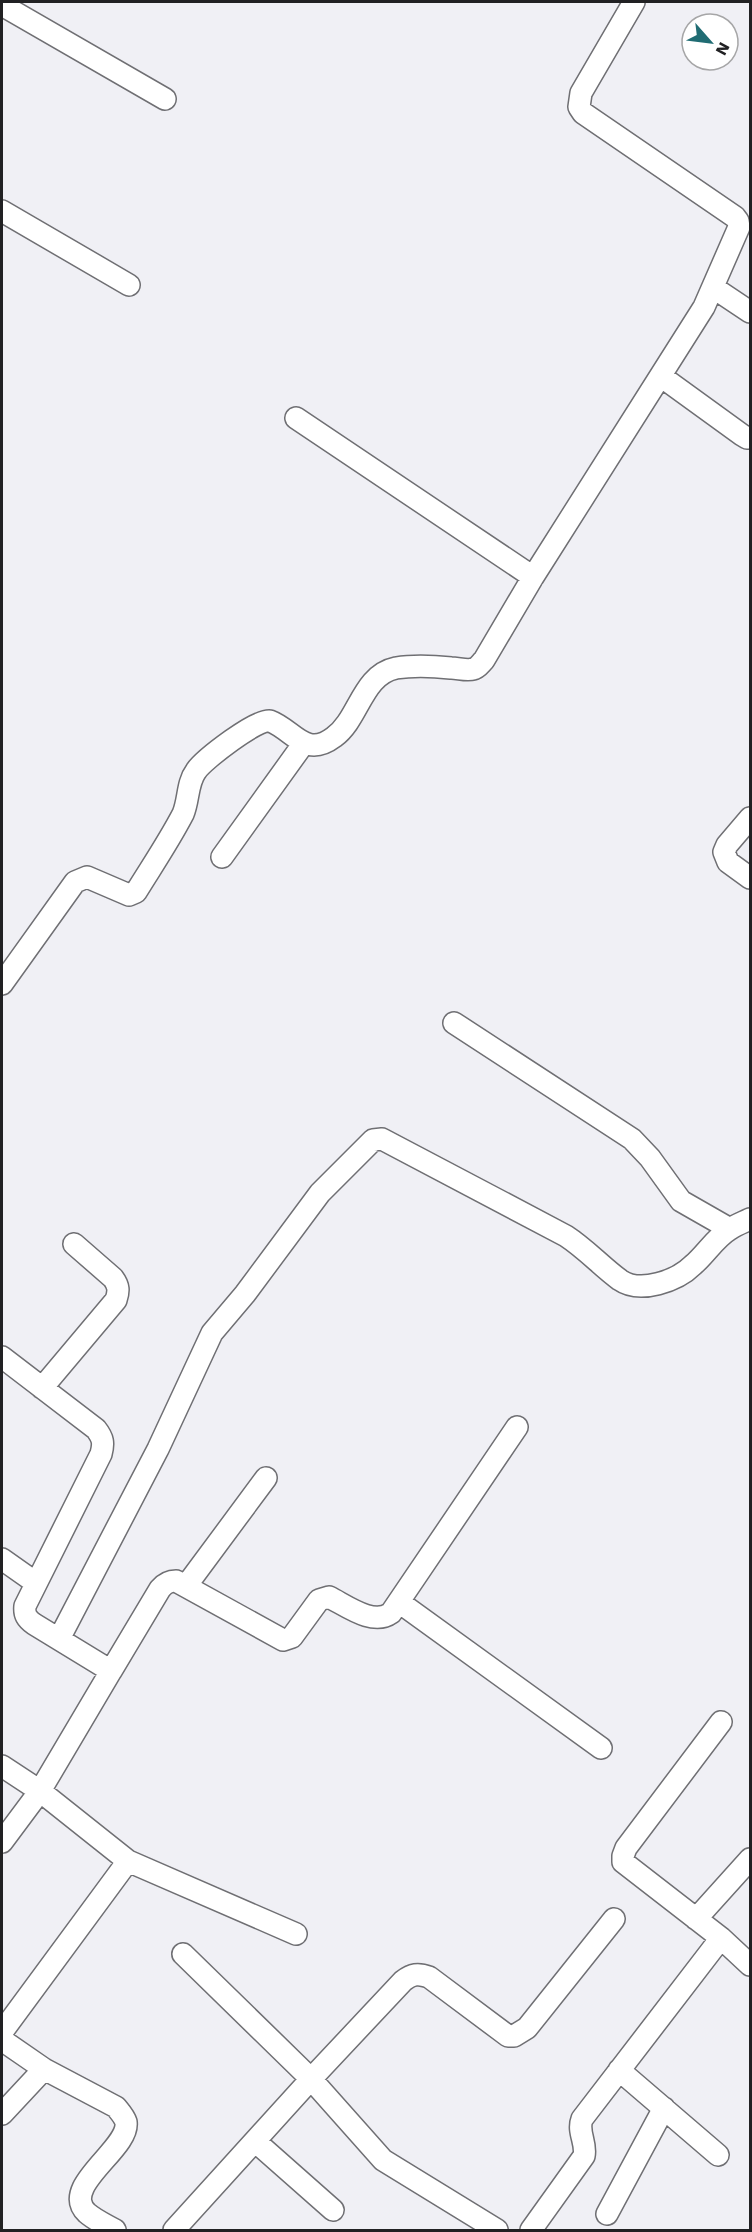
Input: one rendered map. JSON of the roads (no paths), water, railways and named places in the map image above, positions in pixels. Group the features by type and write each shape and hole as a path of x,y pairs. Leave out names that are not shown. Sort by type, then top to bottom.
{"street":[{"path":"2,984 75,882 87,877 129,895 136,892 184,811 195,772 212,755 258,723 271,721 304,743 319,745 341,731 370,686 379,676 392,669 434,667 472,670 478,667 662,377 714,288 739,226 738,221 584,113 579,107 581,93 634,2"},
{"path":"2,5 165,99"},
{"path":"2,211 129,285"},
{"path":"714,288 750,312"},
{"path":"662,377 742,435 750,437"},
{"path":"296,418 533,577"},
{"path":"222,857 304,743"},
{"path":"750,818 727,845 724,852 728,862 750,878"},
{"path":"454,1023 632,1139 650,1158 681,1201 730,1228"},
{"path":"59,1639 158,1449 212,1333 245,1294 320,1193 373,1140 382,1139 566,1236 584,1247 621,1280 633,1286 649,1287 682,1273 692,1267 730,1228 750,1219"},
{"path":"42,1388 116,1300 118,1292 118,1285 113,1278 74,1244"},
{"path":"2,1357 102,1436 104,1443 101,1454 24,1605 24,1612 28,1620 111,1671"},
{"path":"2,1842 39,1791 165,1583 172,1581 186,1586 283,1640 292,1637 319,1600 324,1597 329,1597 380,1619 392,1613 517,1427"},
{"path":"186,1586 266,1478"},
{"path":"2,1558 36,1583"},
{"path":"399,1602 601,1748"},
{"path":"721,1722 626,1848 623,1862 722,1938 750,1965"},
{"path":"2,1766 39,1791 128,1861 296,1934"},
{"path":"696,1919 750,1859"},
{"path":"2,2032 128,1861"},
{"path":"174,2230 311,2079 411,1975 420,1974 429,1977 508,2036 520,2034 614,1919"},
{"path":"531,2230 584,2157 585,2150 579,2127 582,2119 722,1938"},
{"path":"183,1954 311,2079 383,2160 482,2227"},
{"path":"2,2040 44,2069 116,2107 122,2114 126,2124 124,2134 84,2185 81,2198 82,2207 88,2214 115,2230"},
{"path":"2,2114 44,2069"},
{"path":"619,2070 718,2155"},
{"path":"607,2214 664,2108"},
{"path":"255,2141 333,2210"}]}
